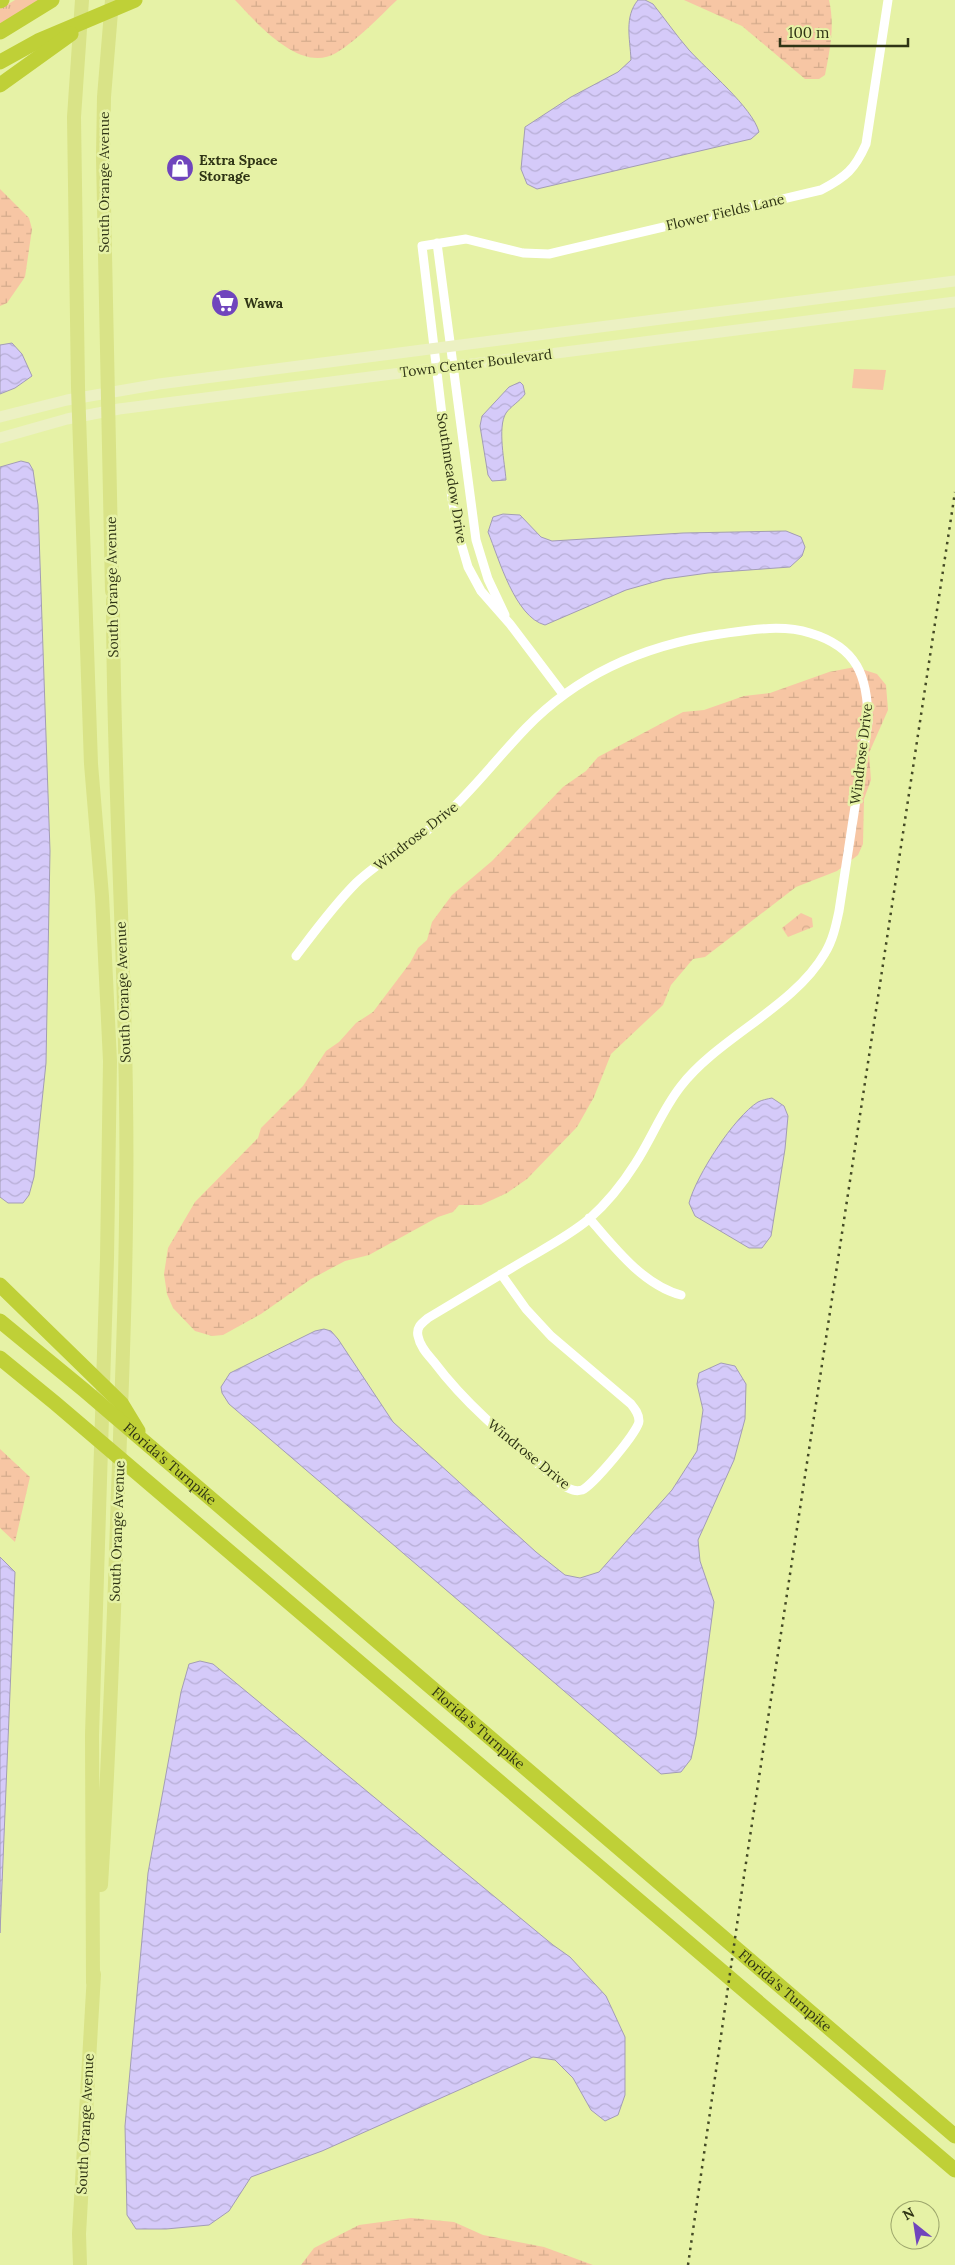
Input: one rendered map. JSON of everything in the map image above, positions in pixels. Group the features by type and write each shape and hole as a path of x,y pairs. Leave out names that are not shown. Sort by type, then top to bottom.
{"highway":[{"path":"0,32 52,0"},
{"path":"0,85 61,37 128,1"},
{"path":"0,62 38,41 61,37"},
{"path":"0,1285 121,1403 145,1443"},
{"name":"Florida's Turnpike","path":"0,1321 955,2136"},
{"name":"Florida's Turnpike","path":"0,1358 63,1409 955,2170"}],"main road":[{"name":"South Orange Avenue","path":"82,0 74,117 78,398 91,764 102,896 110,1060 104,1362 92,1735 93,1983"},
{"name":"South Orange Avenue","path":"80,2265 79,2234 93,1983 107,1788 123,1378 126,1097 107,411 104,97 112,0"},
{"name":"Town Center Boulevard","path":"0,416 107,393 450,346 955,281"},
{"name":"Town Center Boulevard","path":"0,438 80,416 107,411 955,302"}],"street":[{"name":"Flower Fields Lane","path":"422,246 466,239 523,253 549,254 821,190 843,179 857,164 866,144 888,0"},
{"name":"Southmeadow Drive","path":"437,243 476,540 488,579 510,624"},
{"name":"Southmeadow Drive","path":"422,246 452,499 468,567 480,590 510,624 563,694"},
{"path":"452,499 470,497"},
{"name":"Windrose Drive","path":"296,956 326,916 357,883 394,852 437,823 475,787 526,728 563,694 607,667 646,650 696,638 754,630 799,629 824,637 844,649 854,662 864,679 868,696 868,722 840,911 834,934 825,954 808,976 711,1056 682,1085 662,1113 636,1163 622,1183 589,1218 557,1241 501,1274 428,1318 419,1326 418,1336 422,1347 451,1386 481,1415 564,1486 574,1491 584,1489 594,1480 634,1432 640,1422 638,1413 631,1404 551,1336 526,1309 501,1274"},
{"path":"589,1218 634,1266 656,1284 680,1295"}],"green space":[{"path":"15,0 53,0 0,32 0,9"},
{"path":"235,0 397,0 353,41 336,53 322,58 308,57 294,52 280,43"},
{"path":"684,0 829,0 832,28 825,75 819,79 805,79 742,26"},
{"path":"0,189 29,218 32,229 25,277 7,303 0,306"},
{"path":"854,369 886,370 883,390 852,388"},
{"path":"855,667 877,674 886,685 888,710 869,753 871,780 864,799 863,844 858,855 837,871 796,887 705,957 693,959 671,985 663,1005 611,1054 594,1097 577,1127 527,1179 507,1193 481,1205 459,1205 453,1212 438,1217 369,1255 345,1261 311,1279 261,1314 223,1335 212,1336 195,1331 173,1308 167,1294 164,1274 168,1248 195,1202 258,1138 261,1128 303,1086 326,1051 339,1042 356,1023 373,1012 410,963 418,948 427,940 432,922 452,895 492,861 563,787 586,771 598,757 683,712 704,710 744,696 770,693 829,672"},
{"path":"801,913 812,918 813,927 788,937 782,928"},
{"path":"0,1449 30,1477 15,1542 0,1528"},
{"path":"411,2218 454,2222 483,2235 544,2247 593,2265 301,2265 314,2248 359,2225"}],"water":[{"path":"638,0 645,0 653,4 689,50 739,100 755,122 759,132 751,139 537,189 527,184 521,169 525,127 571,97 618,72 631,60 629,21"},
{"path":"12,343 22,354 32,376 15,388 0,394 0,345"},
{"path":"520,382 523,385 525,394 510,408 503,419 502,446 506,480 492,481 488,475 480,426 482,416 509,387"},
{"path":"21,461 29,463 33,470 38,505 50,851 46,1063 34,1177 29,1195 23,1203 8,1203 0,1197 0,467"},
{"path":"503,514 520,515 541,537 552,541 683,533 786,531 801,537 805,547 802,556 790,567 708,573 665,579 626,590 545,625 534,620 525,611 509,586 497,557 488,532 493,517"},
{"path":"772,1098 784,1106 788,1116 785,1149 771,1236 762,1248 749,1248 695,1216 689,1203 699,1178 727,1133 758,1102"},
{"path":"324,1329 331,1331 338,1339 393,1422 536,1552 565,1575 580,1578 599,1572 672,1490 697,1451 703,1410 697,1384 699,1373 721,1363 735,1366 746,1384 745,1419 734,1460 698,1540 700,1561 714,1602 696,1736 691,1759 681,1772 661,1774 229,1404 222,1393 221,1387 230,1373 315,1331"},
{"path":"0,1557 15,1572 0,1933"},
{"path":"200,1661 213,1664 553,1945 570,1957 606,1996 625,2037 625,2095 618,2115 605,2121 591,2110 573,2078 555,2060 533,2057 322,2151 251,2177 229,2211 209,2225 166,2229 136,2229 127,2215 125,2126 148,1873 181,1692 189,1664"}],"railway":[{"path":"688,2265 744,1876 955,492"}],"place":[{"name":"Extra Space Storage","path":"180,168"},
{"name":"Wawa","path":"225,303"}]}
